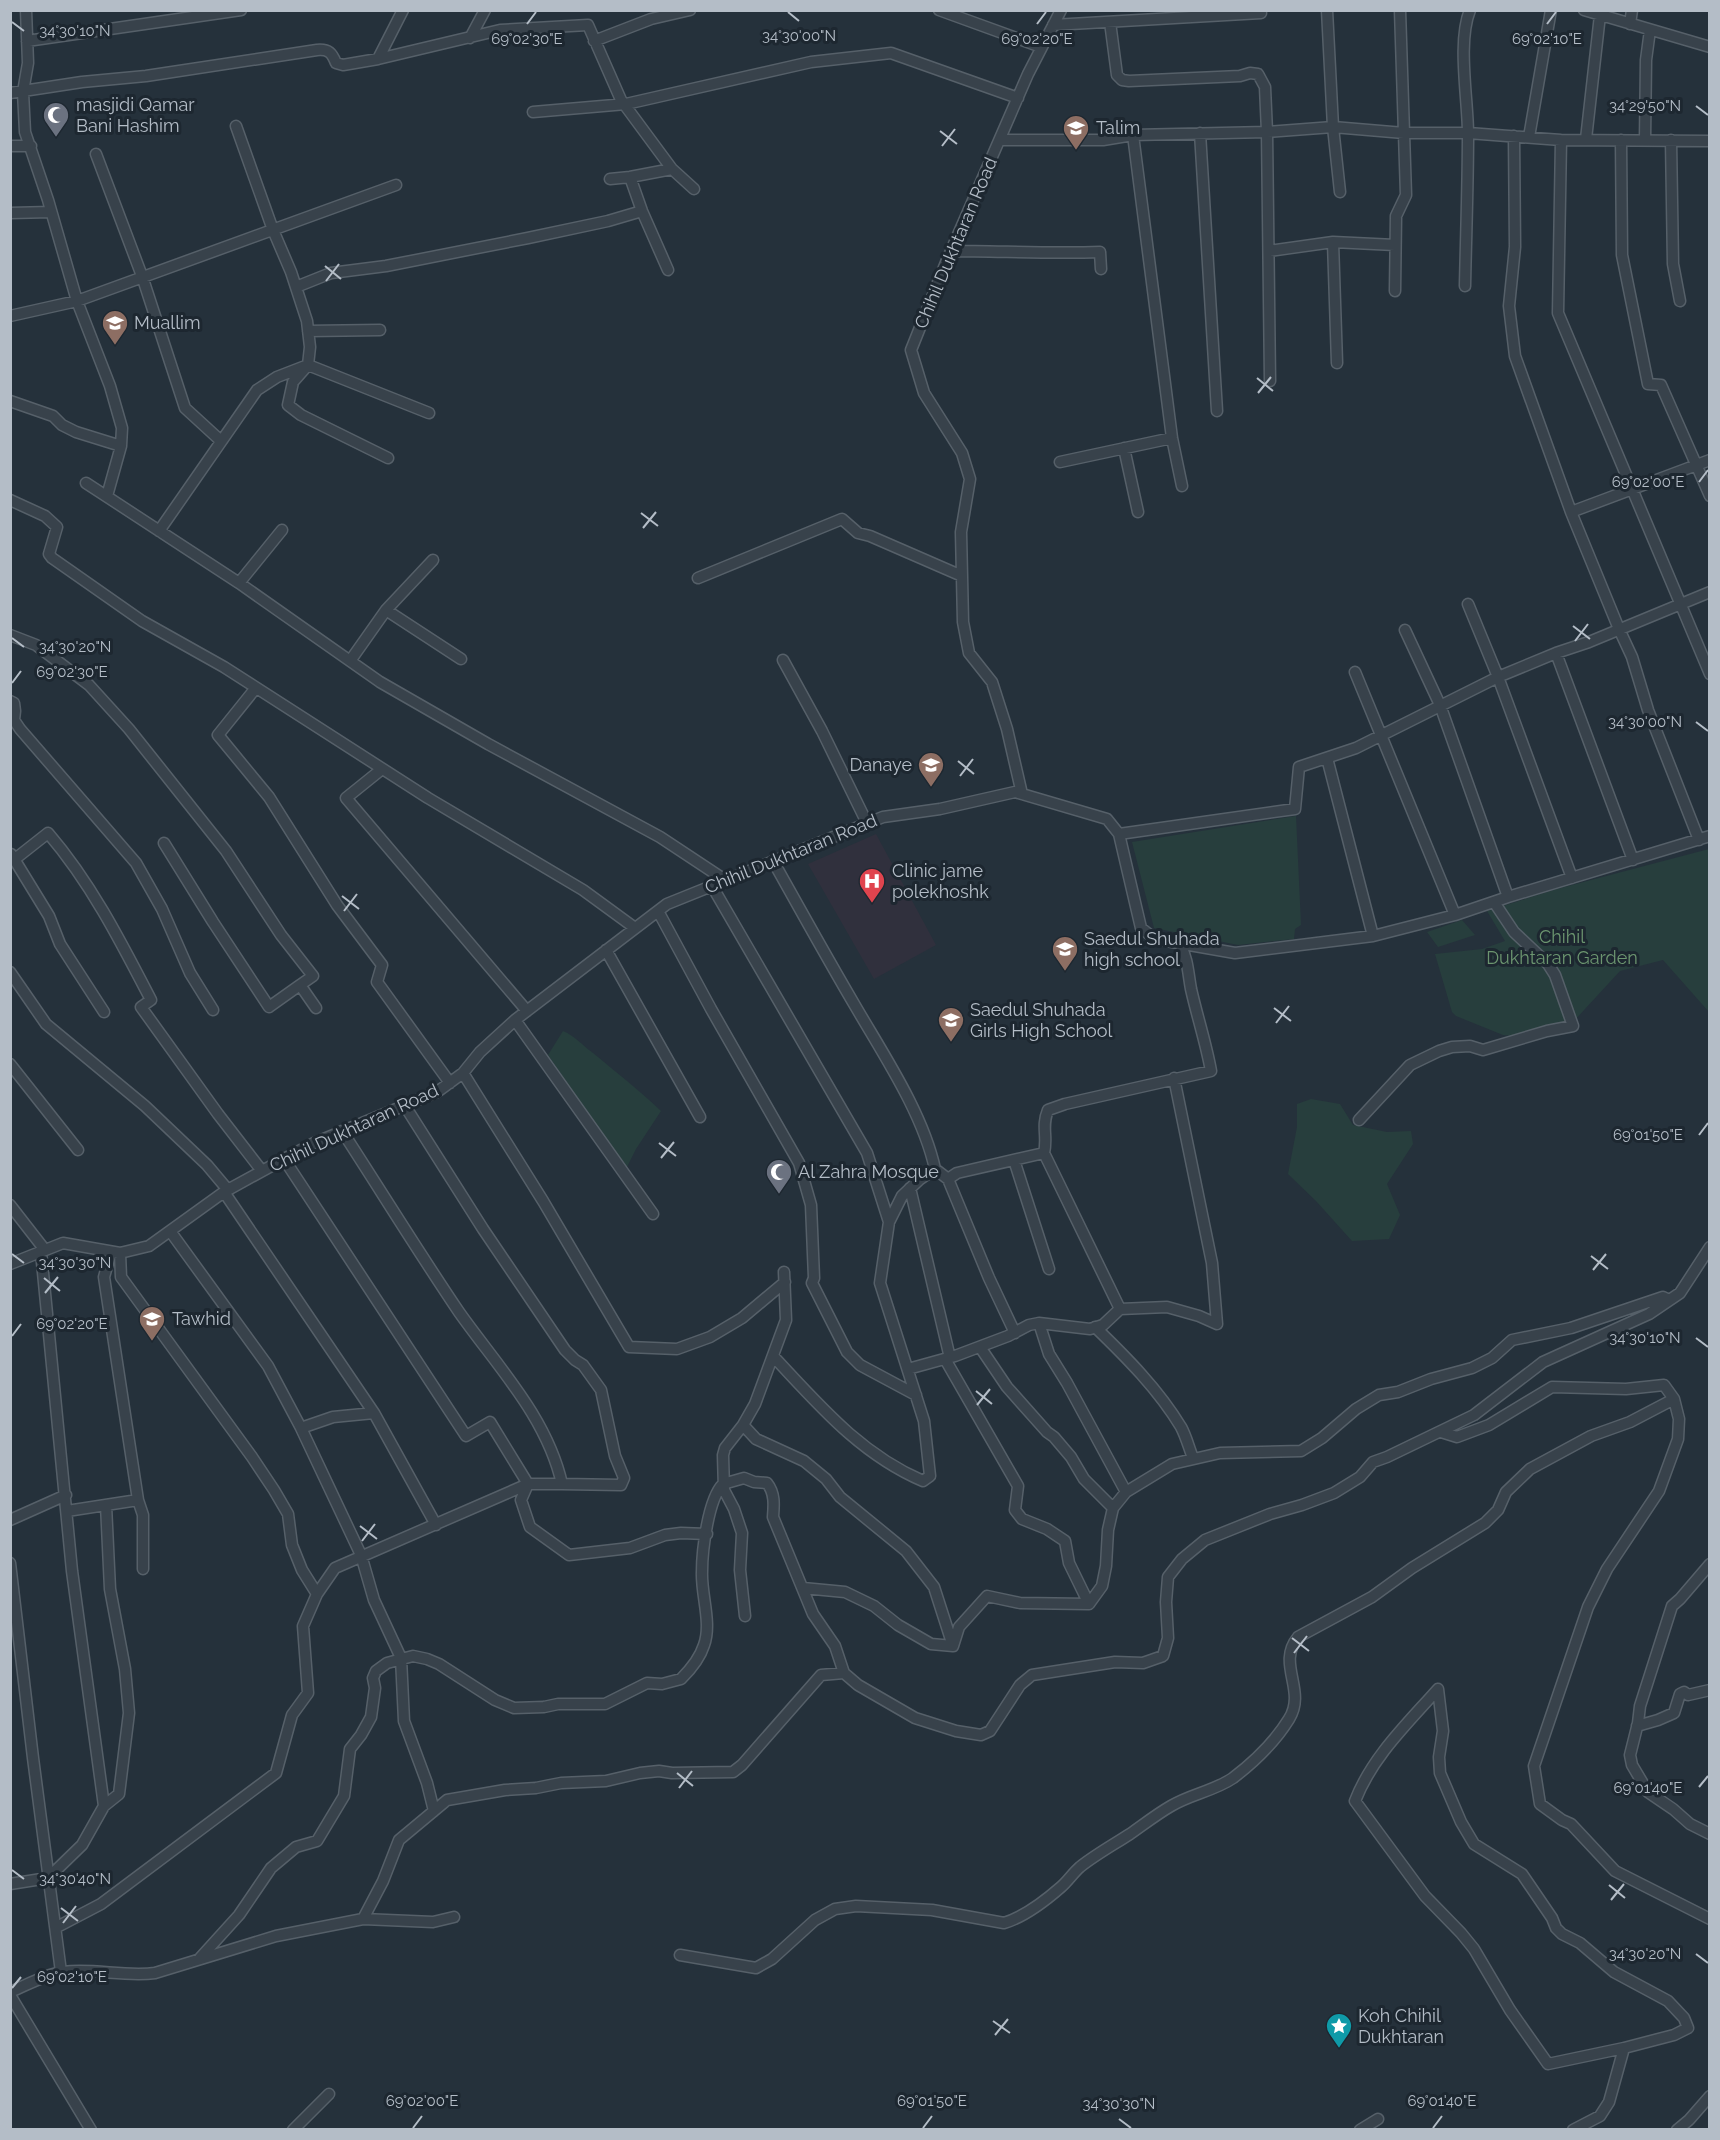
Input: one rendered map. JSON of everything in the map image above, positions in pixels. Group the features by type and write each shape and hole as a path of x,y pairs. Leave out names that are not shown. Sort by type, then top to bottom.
{"street":[{"path":"26,10 28,63 23,92 25,132 77,301 110,386 122,428 121,446 107,496"},
{"path":"27,41 241,10"},
{"path":"378,59 403,10"},
{"path":"470,38 485,10"},
{"path":"594,41 669,12 690,10"},
{"path":"939,10 1041,47"},
{"name":"Chihil Dukhtaran Road","path":"10,1263 63,1243 115,1252 149,1246 226,1191 284,1159 342,1131 437,1092 463,1073 480,1052 515,1020 667,904 883,817 940,809 1015,792 1022,794 1007,729 992,682 969,653 963,622 961,532 970,479 962,453 924,393 911,350 951,251 1018,98 1061,10"},
{"path":"1327,10 1333,127 1340,192"},
{"path":"1395,291 1396,216 1406,195 1400,10"},
{"path":"1465,286 1468,134 1463,41 1470,10"},
{"path":"1529,137 1551,10"},
{"path":"1584,10 1710,47"},
{"path":"1630,24 1632,10"},
{"path":"1053,25 1261,12"},
{"path":"1586,139 1600,15"},
{"path":"1110,22 1118,75 1122,80 1258,74 1265,87 1270,381"},
{"path":"10,93 82,82 146,76 326,49 333,54 336,63 343,65 500,30 588,25 621,100 672,169 694,189"},
{"path":"1645,140 1646,60 1650,30"},
{"path":"533,112 626,104 811,62 891,53 1018,98"},
{"path":"236,126 296,287 308,331 310,347 308,365 293,382 288,405 301,415 388,458"},
{"path":"1001,140 1103,140 1133,135 1267,132 1333,127 1404,133 1514,136 1561,140 1710,141"},
{"path":"1200,133 1217,411"},
{"path":"1133,135 1172,438 1182,486"},
{"path":"1022,794 1107,819 1119,834 1141,928 1155,939 1235,953 1373,936 1455,915 1704,838 1648,710 1632,657 1571,512 1515,356 1509,306 1515,247 1514,136"},
{"path":"1561,140 1558,313 1710,674"},
{"path":"1621,140 1622,255 1648,384 1661,386 1710,496"},
{"path":"1671,140 1673,264 1680,301"},
{"path":"10,146 31,146"},
{"path":"96,154 142,276 185,408 221,441"},
{"path":"610,179 672,169"},
{"path":"630,177 668,270"},
{"path":"10,316 77,301 396,185"},
{"path":"296,287 331,273 386,266 608,221 642,211"},
{"path":"10,213 51,212"},
{"path":"1269,250 1333,242 1395,244"},
{"path":"1333,242 1338,363"},
{"path":"951,251 1060,254 1100,252 1101,269"},
{"path":"308,331 380,330"},
{"path":"159,531 258,390 277,377 308,365 429,413"},
{"path":"10,401 53,416 62,425 76,432 121,446"},
{"path":"1060,462 1172,438"},
{"path":"1124,448 1137,512"},
{"path":"1571,512 1710,460"},
{"path":"86,483 239,583 380,682 488,744 660,837 725,880"},
{"path":"10,500 45,516 57,527 49,554 57,562 142,621 224,667 428,798 582,890 635,928"},
{"path":"698,578 842,519 858,533 870,536 962,576"},
{"path":"239,583 282,530"},
{"path":"350,662 386,610 433,560"},
{"path":"1119,834 1295,809 1299,767 1382,736 1498,677 1710,592"},
{"path":"1468,604 1498,677 1572,878"},
{"path":"386,610 461,659"},
{"path":"1405,630 1440,705 1508,897"},
{"path":"10,636 36,645 89,685 129,729 226,851 281,935 313,976 269,1007 164,843"},
{"path":"1556,653 1633,860"},
{"path":"783,660 822,731 867,823"},
{"path":"1355,672 1455,915"},
{"path":"255,689 218,735 269,797 337,905 382,965 377,982 450,1083"},
{"path":"10,701 14,703 14,720 20,729 136,863 162,909 190,973 213,1010"},
{"path":"1327,758 1373,936"},
{"path":"382,769 346,798 527,1011"},
{"path":"104,1012 60,944 49,916 13,856 48,833 96,898 152,1000 141,1008 262,1171"},
{"path":"773,861 821,949 890,1066 930,1144 935,1169 948,1179 971,1231 980,1259 1015,1333"},
{"path":"712,886 867,1153 889,1222"},
{"path":"1359,1120 1410,1065 1438,1051 1470,1046 1483,1050 1547,1031 1573,1026 1555,975 1548,964 1514,932 1494,902"},
{"path":"658,911 799,1162 811,1204 814,1278 812,1283 847,1352 860,1365 916,1395"},
{"path":"1120,1309 1044,1153 1046,1145 1044,1120 1048,1110 1065,1104 1211,1071 1192,990 1187,956 1180,944"},
{"path":"606,950 700,1117"},
{"path":"10,972 46,1024 145,1106 207,1165 374,1413 436,1525"},
{"path":"300,985 316,1008"},
{"path":"515,1020 653,1214"},
{"path":"10,1064 78,1150"},
{"path":"463,1073 543,1201 629,1347 677,1349 710,1337 742,1318 784,1277 786,1320 755,1404 743,1425 725,1448 723,1455 723,1484 742,1533 740,1570 745,1616"},
{"path":"908,1369 980,1347 1029,1325 1039,1323 1090,1329 1102,1324 1120,1309 1167,1307 1217,1324 1212,1263 1174,1078"},
{"path":"57,1927 100,1904 276,1773 292,1715 308,1693 303,1626 316,1594 335,1568 528,1485 621,1485 624,1478 615,1456 601,1390 583,1365 565,1350 405,1106"},
{"path":"342,1131 459,1312 519,1393 545,1437 562,1484"},
{"path":"948,1179 957,1173 1044,1153"},
{"path":"284,1159 466,1436 490,1422 528,1485"},
{"path":"1014,1160 1049,1269"},
{"path":"773,1356 838,1425 867,1448 900,1471 923,1481 930,1476 924,1420 880,1283 889,1222 902,1196 935,1169"},
{"path":"910,1188 947,1358 1018,1486 1015,1510 1022,1519 1047,1529 1065,1542 1070,1563 1089,1604"},
{"path":"10,1205 43,1251 78,1618 104,1806"},
{"path":"170,1231 268,1366 301,1428 361,1555 374,1600 401,1658 404,1721 427,1783 434,1811"},
{"path":"200,1958 239,1915 271,1868 296,1848 317,1841 344,1796 350,1749 371,1717 375,1688 373,1678 376,1671 387,1663 413,1656 439,1664 495,1700 514,1708 558,1704 605,1704 647,1683 662,1684 681,1679 704,1648 706,1637 702,1572 713,1500 723,1484 744,1478 767,1483 771,1488 774,1501 773,1517 813,1614 835,1646 844,1673 867,1691 915,1718 956,1731 981,1735 990,1731 1020,1684 1032,1675 1115,1662 1143,1663 1163,1656 1168,1638 1166,1602 1168,1577 1182,1559 1205,1540 1334,1492 1360,1477 1373,1462 1474,1415 1543,1362 1648,1314 1680,1293 1710,1246"},
{"path":"115,1252 104,1277 138,1500 143,1515 144,1569"},
{"path":"115,1252 121,1277 252,1456 288,1514 292,1545 302,1570 316,1594"},
{"path":"1089,1604 1102,1586 1106,1566 1108,1530 1113,1508 1126,1492 1172,1464 1220,1453 1301,1451 1322,1438 1356,1409 1379,1395 1398,1392 1431,1379 1472,1368 1492,1358 1512,1340 1571,1328 1663,1297 1669,1300"},
{"path":"1039,1323 1049,1354 1126,1492"},
{"path":"1095,1327 1132,1363 1148,1383 1181,1428 1193,1458"},
{"path":"980,1347 1007,1387 1054,1437 1096,1492 1113,1508"},
{"path":"1440,1432 1457,1437 1489,1425 1552,1386 1626,1389 1664,1385 1674,1399 1679,1419 1678,1439 1659,1491 1607,1569 1588,1607 1534,1766 1540,1804 1571,1824 1615,1871 1710,1919"},
{"path":"680,1955 756,1968 772,1959 815,1920 835,1910 856,1906 932,1910 1004,1923 1014,1920 1061,1887 1081,1867 1170,1806 1227,1782 1270,1743 1281,1731 1294,1710 1295,1688 1289,1662 1290,1647 1298,1637 1372,1597 1412,1568 1485,1523 1498,1510 1506,1492 1530,1469 1592,1436 1630,1422 1674,1399"},
{"path":"301,1428 333,1417 374,1413"},
{"path":"743,1425 756,1439 804,1461 826,1479 840,1497 906,1551 934,1587 953,1646"},
{"path":"528,1485 521,1500 530,1527 569,1555 630,1548 681,1533 707,1534"},
{"path":"10,1520 66,1495"},
{"path":"67,1511 138,1500"},
{"path":"10,1884 48,1878 82,1845 104,1806 119,1794 129,1713 125,1669 110,1589 106,1506"},
{"path":"10,1563 61,1972"},
{"path":"1710,1564 1672,1606 1640,1706 1631,1749 1632,1765 1648,1792 1690,1824 1710,1834"},
{"path":"803,1588 845,1592 874,1606 898,1625 931,1644 953,1646"},
{"path":"953,1646 959,1627 987,1596 1020,1603 1089,1604"},
{"path":"363,1919 384,1881 399,1840 447,1800 505,1790 579,1781 606,1781 659,1772 733,1772 742,1766 821,1675 844,1673"},
{"path":"1438,1689 1443,1731 1439,1757 1440,1773 1461,1822 1474,1844 1522,1874 1562,1934 1580,1943 1614,1972 1668,2001 1684,2018 1688,2028 1674,2035 1624,2048 1548,2064 1510,2010 1474,1949 1425,1896 1355,1801 1363,1780 1380,1755 1438,1689"},
{"path":"1637,1726 1674,1713 1680,1694 1684,1692 1688,1695 1710,1690"},
{"path":"92,2130 10,1993 61,1972 108,1972 138,1975 155,1973 276,1936 363,1919 433,1922 454,1917"},
{"path":"1573,2130 1600,2116 1609,2102 1624,2048"},
{"path":"293,2130 329,2094"},
{"path":"1677,2130 1710,2096"},
{"path":"1360,2130 1378,2119"}],"shaded area":[{"name":"Clinic jame polekhoshk","path":"876,834 936,945 874,979 808,864"}],"green space":[{"path":"1296,816 1301,925 1295,929 1294,939 1238,945 1154,928 1132,842"},
{"name":"Chihil Dukhtaran Garden","path":"1709,849 1709,1012 1663,960 1620,971 1573,1022 1522,1037 1503,1035 1456,1016 1452,1012 1435,954 1482,949 1505,941 1487,911 1557,889"},
{"path":"1462,920 1475,935 1438,947 1427,932"},
{"path":"563,1031 636,1088 661,1111 626,1169 548,1055"},
{"path":"1311,1099 1340,1104 1353,1125 1387,1132 1411,1131 1413,1144 1387,1184 1400,1215 1389,1239 1352,1241 1288,1174 1297,1127 1297,1104"}],"place":[{"name":"masjidi Qamar Bani Hashim","path":"56,138"},
{"name":"Talim","path":"1076,151"},
{"name":"Muallim","path":"115,346"},
{"name":"Danaye","path":"931,788"},
{"name":"Clinic jame polekhoshk","path":"872,904"},
{"name":"Saedul Shuhada high school","path":"1065,972"},
{"name":"Saedul Shuhada Girls High School","path":"951,1043"},
{"name":"Al Zahra Mosque","path":"779,1195"},
{"name":"Tawhid","path":"152,1342"},
{"name":"Koh Chihil Dukhtaran","path":"1339,2049"}]}
